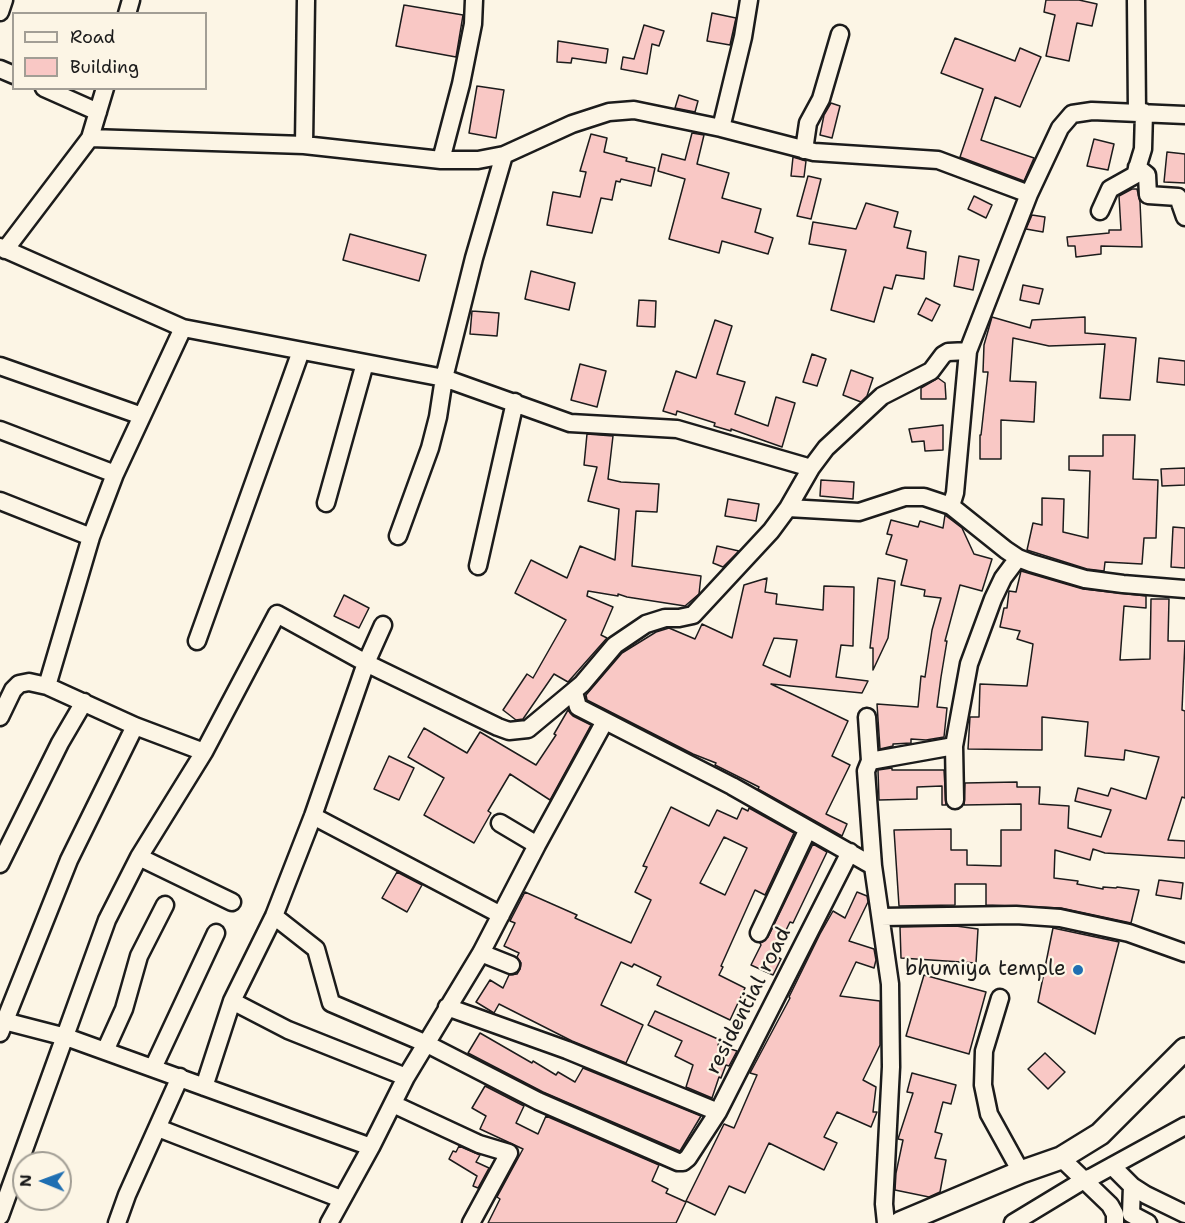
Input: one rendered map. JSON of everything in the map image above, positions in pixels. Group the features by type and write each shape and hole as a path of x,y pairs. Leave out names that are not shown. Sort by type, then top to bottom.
{"street":[{"path":"0,12 4,0"},
{"path":"304,145 306,0"},
{"path":"441,160 461,84 473,24 474,0"},
{"path":"721,128 743,38 748,0"},
{"path":"1100,211 1110,189 1135,175 1143,149 1136,0"},
{"path":"804,150 808,123 821,99 840,34"},
{"path":"48,90 98,112"},
{"path":"104,90 90,138 2,248 183,328 444,378 570,423 677,429 811,468"},
{"path":"90,138 304,145 441,160 478,160 504,154 572,124 609,112 634,110 721,128 814,152 938,160 1029,194"},
{"path":"951,506 955,493 968,351 1029,194 1060,128 1072,114 1092,111 1185,115"},
{"path":"398,536 430,448 444,378 504,154"},
{"path":"1137,166 1147,175 1148,195 1179,197 1185,217"},
{"path":"47,686 91,537 115,474 183,328"},
{"path":"197,641 301,351"},
{"path":"0,1216 107,920 140,857 204,752 277,614 366,663 509,731 528,729 574,692 615,645 646,624 665,618 693,615 771,531 826,448 882,396 931,371 948,352 968,351"},
{"path":"326,503 365,363"},
{"path":"0,366 142,416"},
{"path":"478,566 515,402"},
{"path":"0,430 115,474"},
{"path":"788,508 859,512 905,497 924,497 951,506 1018,558 1059,573 1123,584 1185,589"},
{"path":"0,501 91,537"},
{"path":"955,800 954,746 969,664 979,634 1003,579 1018,558"},
{"path":"204,1087 232,1001 274,916 313,816 366,663 383,625"},
{"path":"0,717 13,690 20,684 29,682 47,686 135,726 204,752"},
{"path":"574,692 578,706 732,786 873,866"},
{"path":"0,864 60,743 84,702"},
{"path":"867,717 870,761 866,771 873,866 890,984 891,1067 884,1204 886,1223"},
{"path":"329,1223 406,1077 481,953 605,721"},
{"path":"135,726 69,860 1,1025 66,1037 371,1147"},
{"path":"870,761 954,746"},
{"path":"313,816 501,915"},
{"path":"500,823 537,845"},
{"path":"759,933 808,829"},
{"name":"residential road","path":"427,1044 538,1101 678,1162 683,1162 688,1158 718,1112 850,852"},
{"path":"140,857 232,902"},
{"path":"105,1051 124,1009 139,956 165,905"},
{"path":"881,917 1016,915 1060,918 1129,933 1185,953"},
{"path":"274,916 316,950 331,1003 427,1044"},
{"path":"153,1068 216,933"},
{"path":"481,953 511,965"},
{"path":"1000,998 984,1051 983,1085 990,1114 1021,1172"},
{"path":"232,1001 288,1030 406,1077"},
{"path":"447,1007 567,1050 718,1112"},
{"path":"900,1223 1021,1172 1061,1158 1100,1134 1185,1049"},
{"path":"117,1223 127,1195 180,1077"},
{"path":"393,1104 479,1144 509,1153 471,1223"},
{"path":"1013,1223 1084,1180 1185,1126"},
{"path":"158,1128 341,1200"},
{"path":"1061,1158 1110,1205 1115,1214 1115,1223"},
{"path":"1112,1166 1132,1186 1185,1214"},
{"path":"1132,1186 1131,1214 1148,1223"}],"building":[{"path":"1046,0 1079,0 1097,4 1092,26 1077,23 1069,61 1046,56 1055,15 1044,12"},
{"path":"404,5 463,15 456,57 396,46"},
{"path":"712,13 736,18 730,45 707,41"},
{"path":"644,25 664,31 659,46 652,44 647,74 621,69 623,57 634,59"},
{"path":"955,38 1015,61 1020,48 1041,57 1020,107 995,97 981,140 1034,158 1024,181 960,157 983,89 941,73"},
{"path":"558,41 608,49 606,63 572,58 571,63 557,62"},
{"path":"477,86 504,90 496,138 469,133"},
{"path":"679,95 698,101 695,112 675,108"},
{"path":"831,103 840,106 832,138 820,135 824,115"},
{"path":"692,133 704,135 697,164 729,173 722,198 761,209 755,232 773,238 768,254 722,241 719,253 669,239 685,179 658,171 662,154 685,160"},
{"path":"591,134 607,138 604,152 627,158 626,161 655,168 651,186 621,179 620,182 616,181 612,200 601,198 592,233 547,225 553,192 580,197 586,172 580,171"},
{"path":"1094,139 1114,144 1108,170 1087,166"},
{"path":"1167,152 1185,154 1185,183 1164,182"},
{"path":"793,157 806,161 804,177 791,176"},
{"path":"808,176 821,179 811,219 797,216"},
{"path":"1132,189 1137,189 1140,202 1142,247 1101,246 1101,254 1076,257 1075,246 1068,246 1067,237 1121,230 1119,196"},
{"path":"974,196 992,205 986,218 968,209"},
{"path":"866,203 898,212 894,227 911,231 907,248 926,252 924,279 896,275 892,289 884,287 874,322 831,310 846,250 809,244 813,222 856,229"},
{"path":"1032,215 1045,217 1043,232 1026,229"},
{"path":"350,234 426,255 419,281 343,260"},
{"path":"959,256 979,260 973,290 954,286"},
{"path":"531,271 575,283 569,310 525,299"},
{"path":"1023,285 1043,289 1039,304 1020,300"},
{"path":"926,298 940,305 932,321 918,314"},
{"path":"639,300 656,301 655,327 637,326"},
{"path":"472,311 499,313 497,336 470,334"},
{"path":"992,317 1030,328 1032,320 1085,317 1085,333 1136,338 1130,400 1100,398 1105,344 1049,346 1013,338 1010,381 1036,382 1034,422 1001,420 1001,459 980,459 980,435 988,372 983,372 984,345"},
{"path":"715,320 732,326 717,374 745,382 735,414 768,426 776,397 795,403 782,447 731,429 731,431 714,426 715,423 677,411 676,415 663,411 676,371 696,378"},
{"path":"812,354 826,359 817,386 803,382"},
{"path":"1159,358 1185,361 1185,385 1157,382"},
{"path":"580,364 606,371 597,407 571,400"},
{"path":"851,370 873,378 867,396 861,402 843,395"},
{"path":"938,378 945,383 946,399 921,399 921,388"},
{"path":"943,425 943,450 925,451 924,441 912,442 909,429"},
{"path":"587,434 613,436 608,479 659,484 657,512 636,511 632,566 701,576 699,594 685,606 588,591 587,596 613,607 601,635 607,638 568,682 554,674 523,719 516,720 503,710 527,674 533,678 566,620 515,593 531,560 567,578 580,546 615,560 619,509 588,501 597,467 584,465"},
{"path":"1103,435 1135,435 1133,479 1158,480 1156,538 1144,538 1142,564 1105,562 1104,571 1087,569 1027,550 1033,523 1042,525 1042,498 1064,499 1063,532 1088,538 1090,471 1069,470 1069,456 1103,456"},
{"path":"1185,468 1185,485 1162,486 1161,469"},
{"path":"821,480 854,482 853,499 820,496"},
{"path":"728,499 759,504 756,521 725,516"},
{"path":"945,515 962,528 974,554 992,559 982,591 960,585 945,641 947,641 937,707 947,708 944,737 926,740 911,739 911,743 893,744 893,746 880,749 877,704 918,707 921,676 925,677 932,630 941,598 924,596 925,590 901,585 907,560 886,554 892,535 887,534 891,520 918,527 920,521 943,528"},
{"path":"1173,527 1185,528 1185,568 1171,567"},
{"path":"717,546 739,551 723,567 713,563"},
{"path":"1021,571 1083,589 1146,596 1146,608 1124,606 1120,660 1150,659 1151,599 1169,599 1168,641 1185,641 1182,710 1185,711 1185,798 1182,797 1168,840 1185,841 1185,858 1105,853 1093,849 1090,860 1055,850 1054,878 1078,881 1077,884 1103,889 1103,887 1117,887 1139,890 1131,923 1061,908 986,905 986,884 955,884 955,905 899,906 894,830 951,829 951,850 967,850 967,865 1001,866 1001,830 1021,830 1021,804 964,805 965,783 1017,782 1017,787 1040,787 1039,804 1069,806 1068,828 1101,837 1111,810 1075,801 1078,788 1108,796 1111,788 1146,799 1159,757 1125,750 1124,760 1085,756 1088,722 1042,717 1042,750 968,749 970,717 979,717 980,684 1027,686 1033,644 1017,639 1020,631 1000,627 1004,608 1007,608 1009,591 1016,592"},
{"path":"767,578 765,592 777,594 776,604 823,610 824,586 854,587 853,646 841,645 836,677 868,681 862,693 771,684 848,721 832,756 850,765 826,814 847,824 842,836 758,789 759,787 715,765 716,763 693,754 587,700 586,695 622,653 656,632 669,628 695,639 702,624 732,638 744,585","holes":["774,638 797,640 790,677 763,665"]},
{"path":"878,578 895,581 888,638 873,670 873,648 870,648"},
{"path":"344,595 369,608 359,628 334,616"},
{"path":"568,710 573,716 591,725 550,800 510,774 488,811 491,813 474,843 424,815 444,778 408,757 424,728 467,753 480,732 536,765 556,735 554,734"},
{"path":"389,756 414,768 399,800 374,789"},
{"path":"892,768 892,770 944,770 946,805 942,805 942,786 917,787 917,799 879,800 878,770"},
{"path":"671,807 709,826 717,810 737,819 742,808 748,811 749,808 794,833 765,895 755,890 721,966 723,967 719,975 745,988 730,1020 657,985 661,977 634,964 632,967 621,962 601,1005 643,1025 626,1063 572,1041 499,1004 494,1013 476,1002 490,980 503,988 509,975 517,974 520,969 521,963 517,957 519,953 504,946 515,923 510,921 525,892 577,915 575,918 631,943 651,900 635,892 647,867 643,866","holes":["724,837 747,848 725,895 700,883"]},
{"path":"813,844 827,852 793,923 790,922 774,955 781,959 773,975 751,965 760,943 768,937"},
{"path":"397,872 422,885 407,912 382,898"},
{"path":"1159,880 1183,883 1181,899 1156,895"},
{"path":"857,892 867,896 868,902 849,941 874,949 876,960 874,968 856,962 840,996 880,1001 880,1045 863,1080 876,1087 873,1112 877,1112 871,1127 837,1112 824,1137 837,1143 824,1170 769,1143 745,1193 729,1186 715,1215 686,1201 724,1124 734,1128 757,1075 750,1073 790,998 820,934 833,911 845,918"},
{"path":"956,926 978,929 976,963 901,958 900,927"},
{"name":"bhumiya temple","path":"1053,928 1119,942 1095,1034 1038,1002"},
{"path":"924,975 986,992 969,1054 906,1036"},
{"path":"655,1011 720,1040 718,1045 737,1051 729,1066 726,1065 721,1078 719,1077 712,1098 686,1087 693,1065 675,1056 682,1041 648,1025"},
{"path":"480,1033 556,1075 558,1072 575,1082 583,1068 701,1116 680,1151 543,1092 468,1053"},
{"path":"1045,1053 1065,1072 1048,1089 1028,1069"},
{"path":"912,1073 956,1085 951,1104 943,1102 935,1132 942,1134 935,1158 946,1160 940,1192 929,1197 895,1190 903,1140 898,1139 913,1093 907,1092"},
{"path":"485,1086 524,1106 516,1123 538,1134 546,1116 659,1165 652,1181 668,1189 666,1193 686,1202 676,1223 488,1223 500,1199 497,1197 523,1149 480,1129 486,1116 472,1108"},
{"path":"459,1146 480,1155 476,1162 489,1168 478,1188 473,1186 477,1176 449,1159"}],"place":[{"name":"bhumiya temple","path":"1078,970"}]}
